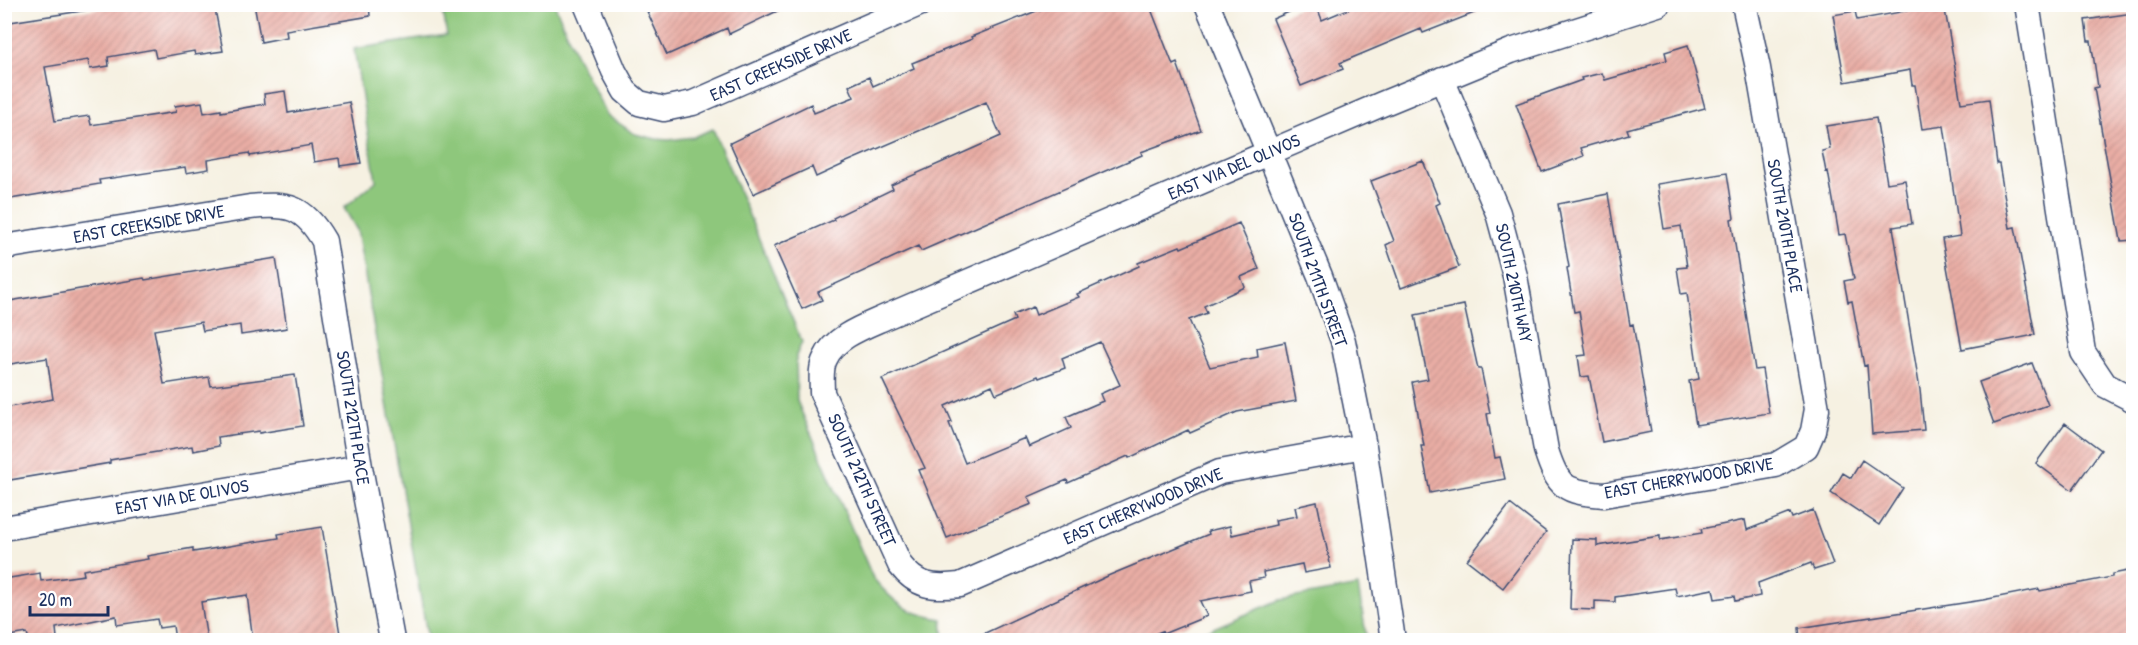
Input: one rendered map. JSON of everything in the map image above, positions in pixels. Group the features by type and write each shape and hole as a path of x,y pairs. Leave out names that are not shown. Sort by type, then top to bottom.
{"street":[{"name":"EAST CREEKSIDE DRIVE","path":"586,4 614,71 625,91 639,103 664,109 693,103 919,4"},
{"name":"SOUTH 211TH STREET","path":"1207,4 1330,302 1350,374 1364,446 1393,640"},
{"name":"EAST VIA DEL OLIVOS","path":"825,358 843,337 879,320 1268,152 1511,51 1658,4"},
{"name":"SOUTH 210TH PLACE","path":"1744,4 1758,68 1817,409 1813,431 1806,447"},
{"path":"2026,4 2083,352 2105,385 2133,400"},
{"name":"SOUTH 210TH WAY","path":"1442,79 1498,213 1515,276 1546,450 1552,470 1568,490"},
{"name":"EAST CREEKSIDE DRIVE","path":"4,248 250,207 275,205 292,208"},
{"name":"SOUTH 212TH PLACE","path":"292,208 314,223 324,242 360,467 392,640"},
{"name":"SOUTH 212TH STREET","path":"825,358 822,393 900,565 909,576 928,587"},
{"name":"EAST CHERRYWOOD DRIVE","path":"928,587 960,585 1220,472 1364,446"},
{"name":"EAST CHERRYWOOD DRIVE","path":"1568,490 1582,494 1604,495 1776,465 1806,447"},
{"name":"EAST VIA DE OLIVOS","path":"4,528 360,467"}],"green space":[{"path":"442,5 555,5 575,53 607,115 635,134 656,139 693,137 713,129 802,342 796,356 797,401 873,578 888,595 911,611 942,619 944,640 428,640 357,230 344,208 376,181 354,49 447,35"},
{"path":"1358,586 1367,640 1185,640 1280,600"}],"building":[{"path":"127,4 214,4 223,51 195,55 194,51 156,58 154,49 108,57 109,66 90,69 88,60 45,67 55,121 89,116 91,125 176,112 175,106 202,102 204,113 221,110 221,112 265,104 264,94 285,91 288,113 349,102 361,163 340,166 339,158 314,162 311,145 250,156 249,153 208,160 209,169 186,173 185,167 99,180 100,184 4,200 4,23"},
{"path":"254,4 369,4 370,16 286,30 287,37 261,42"},
{"path":"662,4 792,4 729,34 727,28 667,55 647,11"},
{"path":"1054,4 1149,4 1173,65 1177,63 1201,130 1141,152 1142,155 921,251 918,246 818,292 822,300 802,309 774,246 834,220 833,218 893,189 891,185 1001,136 986,102 816,177 812,167 753,194 730,143 811,104 814,113 854,97 849,86 869,77 873,86 914,68 912,63"},
{"path":"1307,4 1316,4 1322,20 1360,4 1492,4 1492,6 1423,33 1421,29 1340,63 1343,69 1301,86 1273,19"},
{"path":"1944,4 1961,103 1989,99 1997,164 1999,164 2010,228 2015,227 2035,335 1962,349 1942,239 1960,236 1944,126 1922,129 1915,85 1912,85 1910,70 1845,82 1833,15 1855,11 1857,20"},
{"path":"2133,13 2133,240 2121,241 2094,88 2098,87 2091,41 2088,41 2085,20"},
{"path":"1688,45 1705,108 1627,129 1629,134 1581,148 1584,156 1542,172 1516,104 1582,80 1581,78 1602,73 1605,80 1647,68 1647,66 1667,60 1665,52"},
{"path":"1876,118 1887,183 1905,180 1912,224 1893,227 1920,390 1924,430 1872,434 1867,365 1864,366 1852,301 1848,302 1844,281 1854,279 1845,234 1839,235 1828,171 1826,172 1822,151 1830,149 1826,126"},
{"path":"1423,161 1440,203 1436,205 1459,267 1401,288 1386,245 1394,241 1371,181"},
{"path":"1727,173 1734,218 1731,219 1755,370 1762,369 1769,413 1696,425 1689,381 1699,379 1687,293 1681,294 1677,268 1687,267 1681,226 1664,229 1657,184"},
{"path":"1608,194 1651,432 1602,442 1589,376 1581,377 1578,356 1586,355 1579,311 1574,312 1558,204"},
{"path":"1239,223 1259,269 1241,277 1245,287 1204,306 1207,313 1189,320 1210,367 1258,357 1257,348 1285,342 1296,401 1237,412 1190,433 1188,430 1129,458 1128,456 1068,483 1067,480 1028,497 1032,504 947,538 919,470 925,468 882,379 1015,320 1013,315 1033,307 1036,315 1079,297 1077,294 1139,266 1138,263 1180,246 1181,248","holes":["1100,342 1120,385 1100,394 1103,401 1066,417 1071,428 1029,447 1025,438 965,463 949,423 952,422 945,406 992,385 996,394 1038,376 1039,378 1065,368 1062,358"]},
{"path":"276,258 287,328 241,335 240,325 203,331 201,322 154,330 164,384 209,377 211,386 295,375 303,426 218,437 219,446 193,451 192,446 4,481 4,408 53,399 47,358 4,365 4,302"},
{"path":"1464,305 1490,413 1487,414 1495,458 1500,457 1505,479 1430,493 1412,382 1428,379 1415,315"},
{"path":"2032,363 2048,405 1994,424 1979,382"},
{"path":"2065,423 2101,450 2072,490 2036,463"},
{"path":"1862,460 1903,488 1879,525 1831,493 1843,473 1851,478"},
{"path":"1317,502 1331,568 1304,573 1302,564 1263,572 1264,578 1249,581 1251,591 1200,601 1207,616 1163,634 1162,631 1140,640 970,640 1110,575 1209,534 1208,531 1230,526 1232,535 1276,525 1275,520 1297,516 1295,507"},
{"path":"1510,504 1546,532 1503,588 1467,560"},
{"path":"1813,510 1833,564 1814,570 1811,563 1758,583 1760,596 1735,601 1734,596 1715,599 1713,589 1677,596 1675,588 1615,597 1615,602 1595,601 1595,610 1570,609 1572,539 1597,540 1597,546 1660,536 1660,540 1702,533 1701,529 1745,520 1747,530 1790,513 1792,518"},
{"path":"322,527 341,640 253,640 247,595 201,602 207,640 175,640 173,626 159,628 157,619 117,625 116,616 56,628 57,638 29,640 27,633 4,637 4,579 40,573 41,581 84,575 83,570 148,559 147,556 193,548 193,552 279,538 278,534"},
{"path":"2133,570 2133,640 1800,640 1799,628 1983,600 2039,589 2040,591 2112,577 2112,574"}]}
